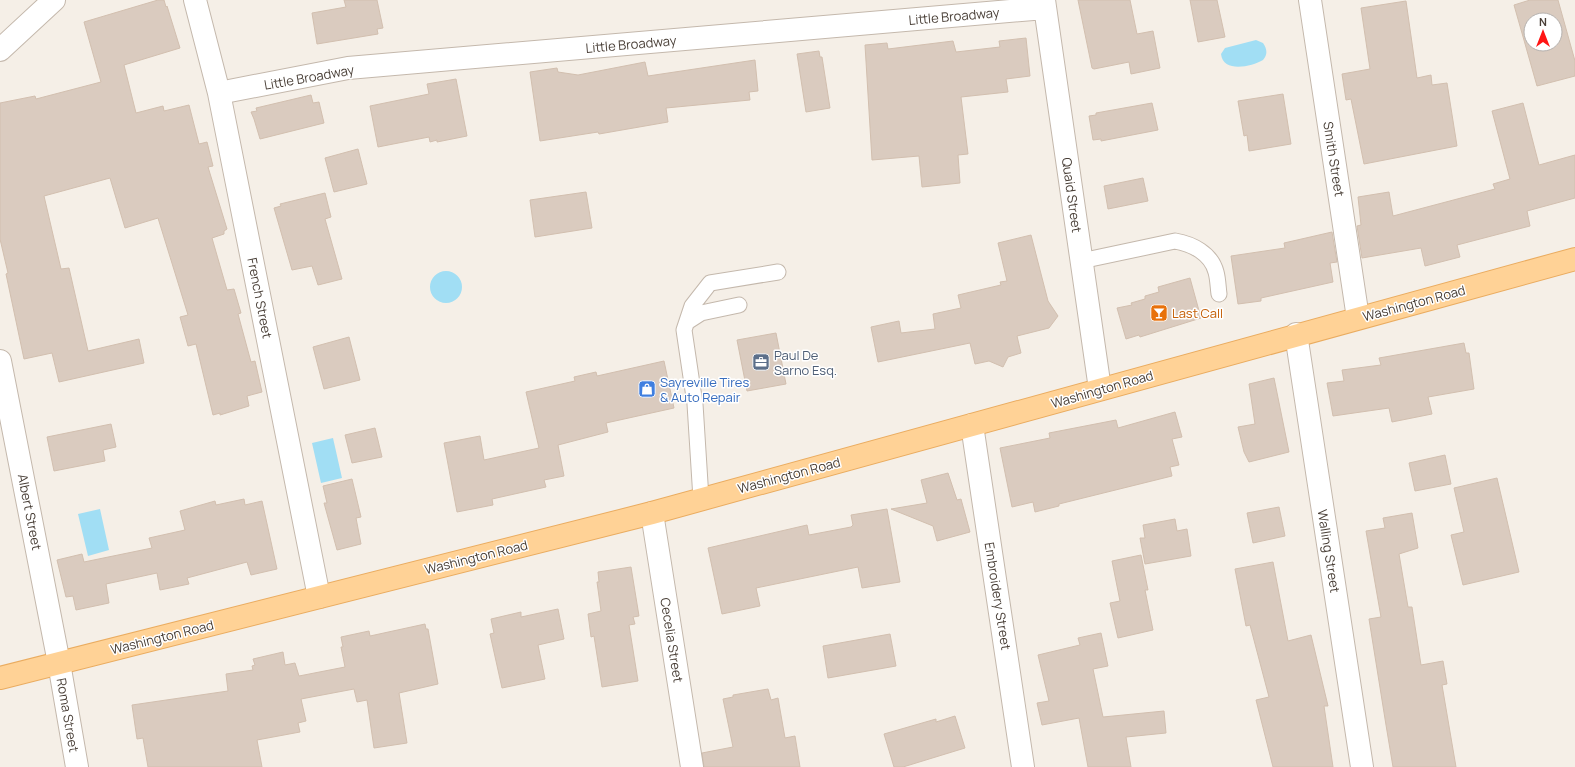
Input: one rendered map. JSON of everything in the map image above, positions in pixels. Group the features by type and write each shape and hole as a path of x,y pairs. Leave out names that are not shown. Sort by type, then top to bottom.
{"main road":[{"name":"Washington Road","path":"0,678 319,596 652,513 1296,334 1575,259"}],"street":[{"path":"0,50 54,0"},
{"name":"French Street","path":"195,0 219,93 319,596"},
{"name":"Smith Street","path":"1310,0 1358,318"},
{"name":"Little Broadway","path":"219,93 348,68 1044,4"},
{"name":"Quaid Street","path":"1044,4 1100,389"},
{"name":"Walling Street","path":"1296,334 1362,767"},
{"name":"Albert Street","path":"0,361 59,663"},
{"name":"Embroidery Street","path":"972,425 1023,767"},
{"name":"Cecelia Street","path":"652,513 692,767"},
{"name":"Roma Street","path":"59,663 77,767"}],"lane":[{"path":"1081,261 1175,241 1190,244 1204,254 1216,271 1219,294"},
{"path":"701,499 695,404 684,330 692,306 710,283 778,272"},
{"path":"687,322 701,313 739,305"}],"water":[{"path":"1256,40 1263,43 1265,47 1266,54 1263,60 1252,65 1238,67 1227,64 1223,60 1221,54 1225,48"},
{"path":"443,271 449,271 459,278 462,287 461,293 455,300 449,303 443,303 433,296 430,290 430,284 437,274"},
{"path":"333,438 342,478 321,483 312,443"},
{"path":"100,509 109,550 88,556 78,514"}],"building":[{"path":"158,0 164,0 166,7 167,6 180,48 124,65 136,113 163,106 164,111 189,105 199,144 207,142 213,166 208,167 227,229 224,231 224,234 212,238 227,290 234,289 241,313 238,314 251,362 255,361 262,392 247,396 249,406 220,415 220,413 213,415 196,344 188,346 180,317 188,315 158,218 125,228 110,178 44,196 61,269 69,268 88,351 139,339 144,363 59,382 52,353 24,359 0,239 0,103 35,96 36,99 101,82 84,22"},
{"path":"344,0 377,0 383,28 377,29 378,34 317,44 312,13 346,7"},
{"path":"1078,0 1130,0 1137,34 1153,31 1160,68 1131,74 1129,62 1094,69 1092,68"},
{"path":"1190,0 1217,0 1225,37 1198,42"},
{"path":"1530,0 1558,0 1561,12 1523,12 1523,37 1514,5"},
{"path":"1406,1 1417,78 1431,75 1432,85 1447,83 1457,146 1364,164 1351,99 1346,100 1342,74 1370,69 1361,8"},
{"path":"1563,18 1575,61 1575,76 1537,86 1527,52 1563,52"},
{"path":"1026,38 1030,76 1006,79 1008,92 961,97 968,154 958,155 960,183 922,187 919,156 872,160 865,45 887,43 888,49 953,41 956,52 1000,47 999,41"},
{"path":"819,51 820,57 822,57 830,108 806,112 797,54"},
{"path":"755,60 758,91 749,92 750,100 666,108 668,122 599,134 598,132 540,141 530,72 557,68 558,72 578,75 645,62 648,76"},
{"path":"456,79 467,136 437,142 437,140 430,142 429,137 378,147 370,106 429,94 427,84"},
{"path":"1283,94 1291,144 1249,151 1247,135 1244,136 1238,101"},
{"path":"311,95 313,103 319,102 324,123 260,139 251,112 257,111 256,108"},
{"path":"1152,103 1158,130 1101,141 1101,139 1093,140 1089,116 1096,115 1096,113"},
{"path":"1523,103 1539,165 1575,155 1575,198 1527,211 1530,226 1457,245 1460,257 1425,266 1421,248 1362,258 1357,226 1361,225 1358,197 1389,192 1393,216 1495,189 1493,184 1510,179 1492,111"},
{"path":"358,149 367,184 334,192 325,158"},
{"path":"1143,178 1148,201 1108,209 1104,186"},
{"path":"586,192 592,228 535,237 530,200"},
{"path":"325,193 331,217 325,219 342,279 318,285 312,266 292,270 274,208 281,206 280,204"},
{"path":"1332,232 1337,262 1330,263 1333,282 1261,298 1261,301 1238,304 1231,256 1285,248 1284,243"},
{"path":"1031,235 1048,301 1058,316 1049,328 1017,336 1021,353 1008,357 1003,367 989,361 975,364 970,343 878,362 871,327 899,321 901,333 935,329 933,314 961,308 958,295 1001,285 1000,282 1007,281 998,243"},
{"name":"Last Call","path":"1190,278 1201,318 1140,337 1139,335 1126,339 1117,308 1132,305 1131,303 1145,299 1145,296 1159,292 1158,287"},
{"name":"Paul De Sarno Esq.","path":"776,333 786,384 747,391 737,340"},
{"path":"349,337 360,380 324,389 313,347"},
{"path":"1464,343 1466,353 1469,353 1474,389 1428,397 1432,414 1392,422 1389,408 1333,416 1327,383 1344,381 1342,370 1381,365 1379,358"},
{"path":"664,361 674,408 606,423 608,432 558,445 564,476 544,480 546,487 492,499 493,505 457,512 444,443 480,436 484,460 539,448 526,392 575,381 574,377 596,372 597,376"},
{"path":"1274,378 1289,452 1249,462 1244,452 1238,427 1255,424 1249,384"},
{"path":"1175,412 1182,437 1172,439 1179,465 1170,467 1172,476 1059,504 1059,506 1035,512 1033,502 1012,507 1000,448 1050,438 1049,433 1116,420 1118,428"},
{"path":"111,424 116,447 103,450 105,461 54,471 47,437"},
{"path":"375,428 382,457 352,463 345,435"},
{"path":"1445,455 1451,484 1415,491 1409,463"},
{"path":"948,473 957,500 961,499 970,532 937,541 933,526 891,509 927,503 921,480"},
{"path":"1497,478 1519,572 1463,585 1451,535 1464,532 1454,488"},
{"path":"352,479 361,517 356,518 361,544 337,550 324,503 327,503 323,486"},
{"path":"244,499 245,505 262,501 277,569 251,575 247,562 187,578 189,584 160,590 157,573 106,584 109,603 76,610 73,596 66,597 57,560 82,554 84,562 152,548 149,538 185,530 180,511 215,501 216,505"},
{"path":"1279,507 1285,536 1253,543 1247,513"},
{"path":"887,509 900,582 862,588 858,567 756,588 760,606 722,614 708,548 807,525 809,535 851,527 853,525 851,515"},
{"path":"1412,513 1418,548 1399,554 1408,607 1412,607 1421,665 1443,661 1447,684 1442,685 1456,767 1393,767 1369,619 1381,617 1366,531 1385,528 1383,518"},
{"path":"1175,519 1177,531 1187,529 1191,556 1145,564 1140,538 1145,538 1143,525"},
{"path":"1141,555 1148,590 1145,590 1153,630 1118,638 1110,603 1120,601 1112,561"},
{"path":"1273,562 1288,641 1311,635 1328,706 1324,706 1333,767 1273,767 1256,700 1269,697 1250,625 1246,626 1235,569"},
{"path":"631,567 639,616 633,617 635,624 629,625 638,681 602,687 594,636 591,637 588,614 601,611 597,582 599,582 598,572"},
{"path":"558,609 564,639 538,645 545,679 502,688 490,634 494,633 491,619 521,612 521,617"},
{"path":"425,624 426,629 428,629 438,684 399,693 407,743 374,748 367,700 357,702 354,689 301,699 306,721 298,723 300,732 257,740 262,767 148,767 143,738 137,739 132,705 228,691 226,674 253,670 252,666 255,665 253,659 283,652 285,665 295,663 299,676 345,667 341,647 343,647 341,637 369,631 370,636"},
{"path":"1101,633 1108,666 1093,669 1103,717 1164,711 1166,733 1126,737 1131,767 1088,767 1079,718 1042,725 1037,703 1049,701 1038,655 1080,645 1078,638"},
{"path":"890,634 896,666 828,678 823,646"},
{"path":"768,689 771,700 778,698 785,738 795,736 800,767 704,767 702,753 733,747 723,699 733,697 733,695"},
{"path":"955,716 965,748 903,767 894,767 884,734 936,719 936,722"}],"place":[{"name":"Last Call","path":"1159,313"},
{"name":"Paul De Sarno Esq.","path":"761,362"},
{"name":"Sayreville Tires & Auto Repair","path":"647,389"}]}
